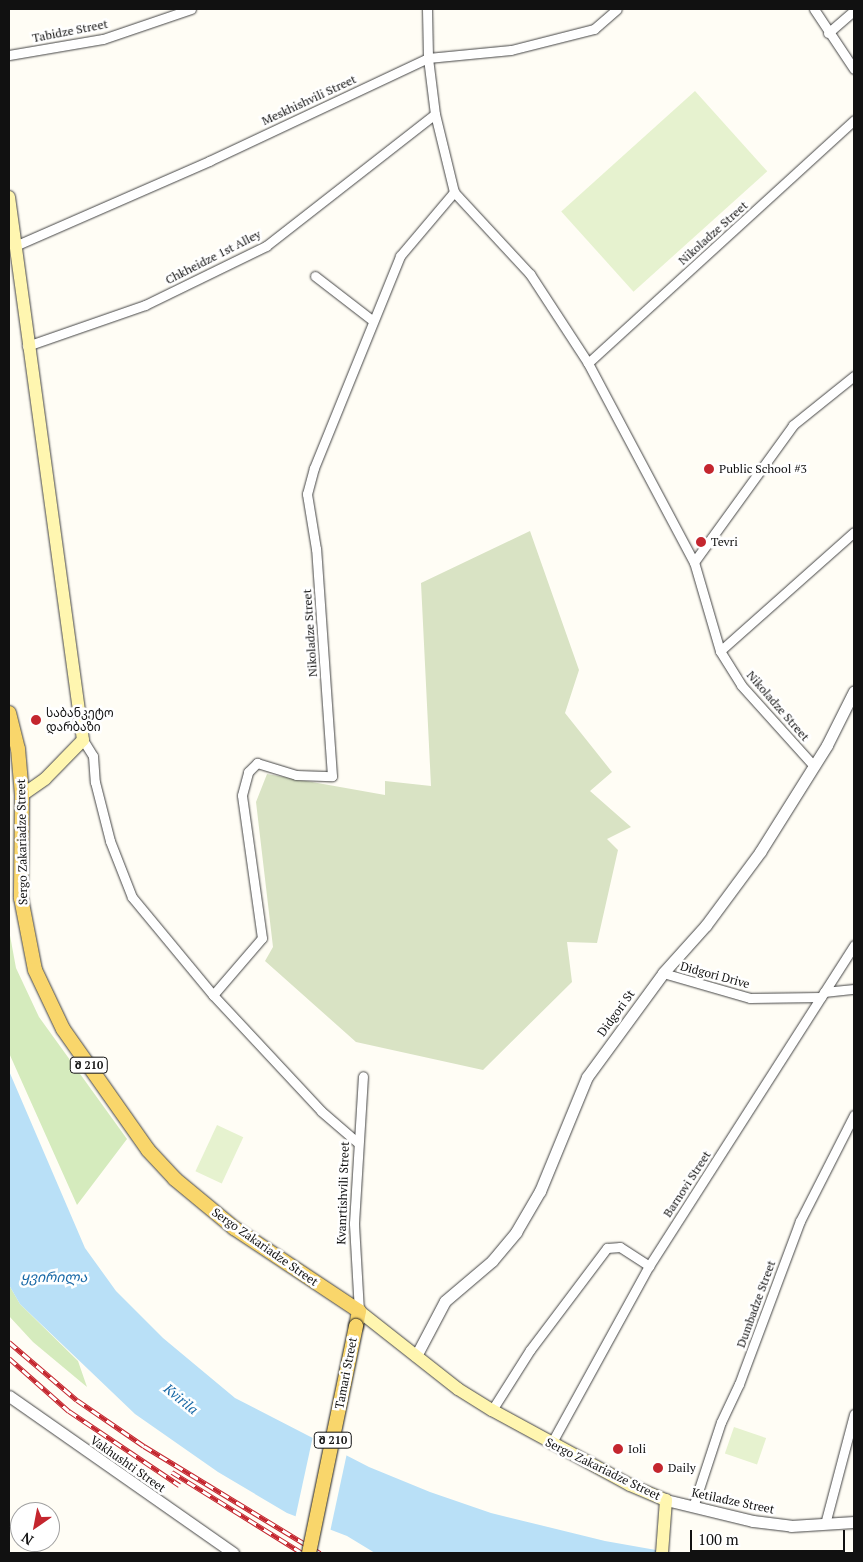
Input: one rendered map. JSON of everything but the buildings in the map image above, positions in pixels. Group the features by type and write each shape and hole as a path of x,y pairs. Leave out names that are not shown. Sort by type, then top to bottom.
{"main road":[{"path":"9,197 17,245 27,346 83,740 45,779 22,795"},
{"name":"Sergo Zakariadze Street","path":"9,712 18,748 22,795 21,898 35,970 63,1029 148,1150 175,1179 234,1228 359,1311 416,1356 492,1410 550,1444 666,1500"},
{"name":"Tamari Street","path":"310,1553 359,1311"},
{"path":"662,1553 666,1500"}],"street":[{"name":"Tabidze Street","path":"9,55 103,39 191,9"},
{"name":"Nikoladze Street","path":"427,9 428,58 435,114 454,192 530,274 588,363 694,562 720,651 741,684 814,766"},
{"name":"Meskhishvili Street","path":"17,245 209,161 428,58 511,50 594,29 617,9"},
{"path":"814,9 854,70"},
{"path":"828,33 854,10"},
{"name":"Chkheidze 1st Alley","path":"27,346 145,305 266,246 435,114"},
{"name":"Nikoladze Street","path":"588,363 854,120"},
{"name":"Nikoladze Street","path":"213,995 262,938 242,795 248,772 257,763 296,775 332,776 316,549 307,494 372,320 400,256 454,192"},
{"path":"315,276 372,320"},
{"path":"694,562 792,425 854,376"},
{"path":"720,651 854,532"},
{"name":"Didgori St","path":"416,1356 446,1301 492,1261 521,1224 540,1190 586,1077 663,973 706,925 760,852 814,766 854,691"},
{"path":"83,740 93,756 95,782 110,841 132,896 213,995 321,1111 357,1142"},
{"name":"Barnovi Street","path":"550,1444 649,1266 854,944"},
{"name":"Didgori Drive","path":"663,973 750,998 823,994 854,989"},
{"name":"Kvanrtishvili Street","path":"359,1311 354,1252 357,1142 363,1076"},
{"name":"Dumbadze Street","path":"693,1506 721,1422 739,1384 800,1221 854,1115"},
{"path":"492,1410 530,1350 607,1248 620,1248 649,1266"},
{"name":"Vakhushti Street","path":"9,1396 233,1553"},
{"path":"825,1524 854,1414"},
{"name":"Ketiladze Street","path":"666,1500 753,1521 791,1526 854,1522"}],"green space":[{"path":"695,91 767,171 634,292 561,211"},
{"path":"530,531 579,670 565,713 612,772 590,791 631,827 607,839 618,850 597,943 567,942 572,982 483,1070 356,1042 265,961 273,947 256,802 267,774 385,795 385,781 431,786 421,583"},
{"path":"9,930 16,968 39,1017 127,1139 77,1205 9,1053"},
{"path":"217,1125 243,1137 222,1183 195,1171"},
{"path":"9,1285 20,1304 78,1361 87,1387 33,1342 9,1316"},
{"path":"734,1427 766,1438 757,1465 725,1453"}],"water":[{"name":"ყვირილა","path":"9,1071 85,1248 116,1291 163,1338 235,1398 369,1467 430,1492 491,1513 605,1541 673,1553 375,1553 347,1536 287,1513 218,1472 135,1414 20,1304 9,1285"}],"pier":[{"path":"313,1436 347,1453 330,1532 295,1519"}],"railway":[{"path":"9,1342 77,1400 144,1446 320,1553"},
{"path":"9,1358 69,1411 179,1485"},
{"path":"172,1472 302,1553"}],"place":[{"name":"Public School #3","path":"709,469"},
{"name":"Tevri","path":"701,542"},
{"name":"საბანკეტო დარბაზი","path":"36,720"},
{"name":"Ioli","path":"618,1449"},
{"name":"Daily","path":"658,1468"}],"water label":[{"name":"Kvirila","path":"181,1399"}]}
